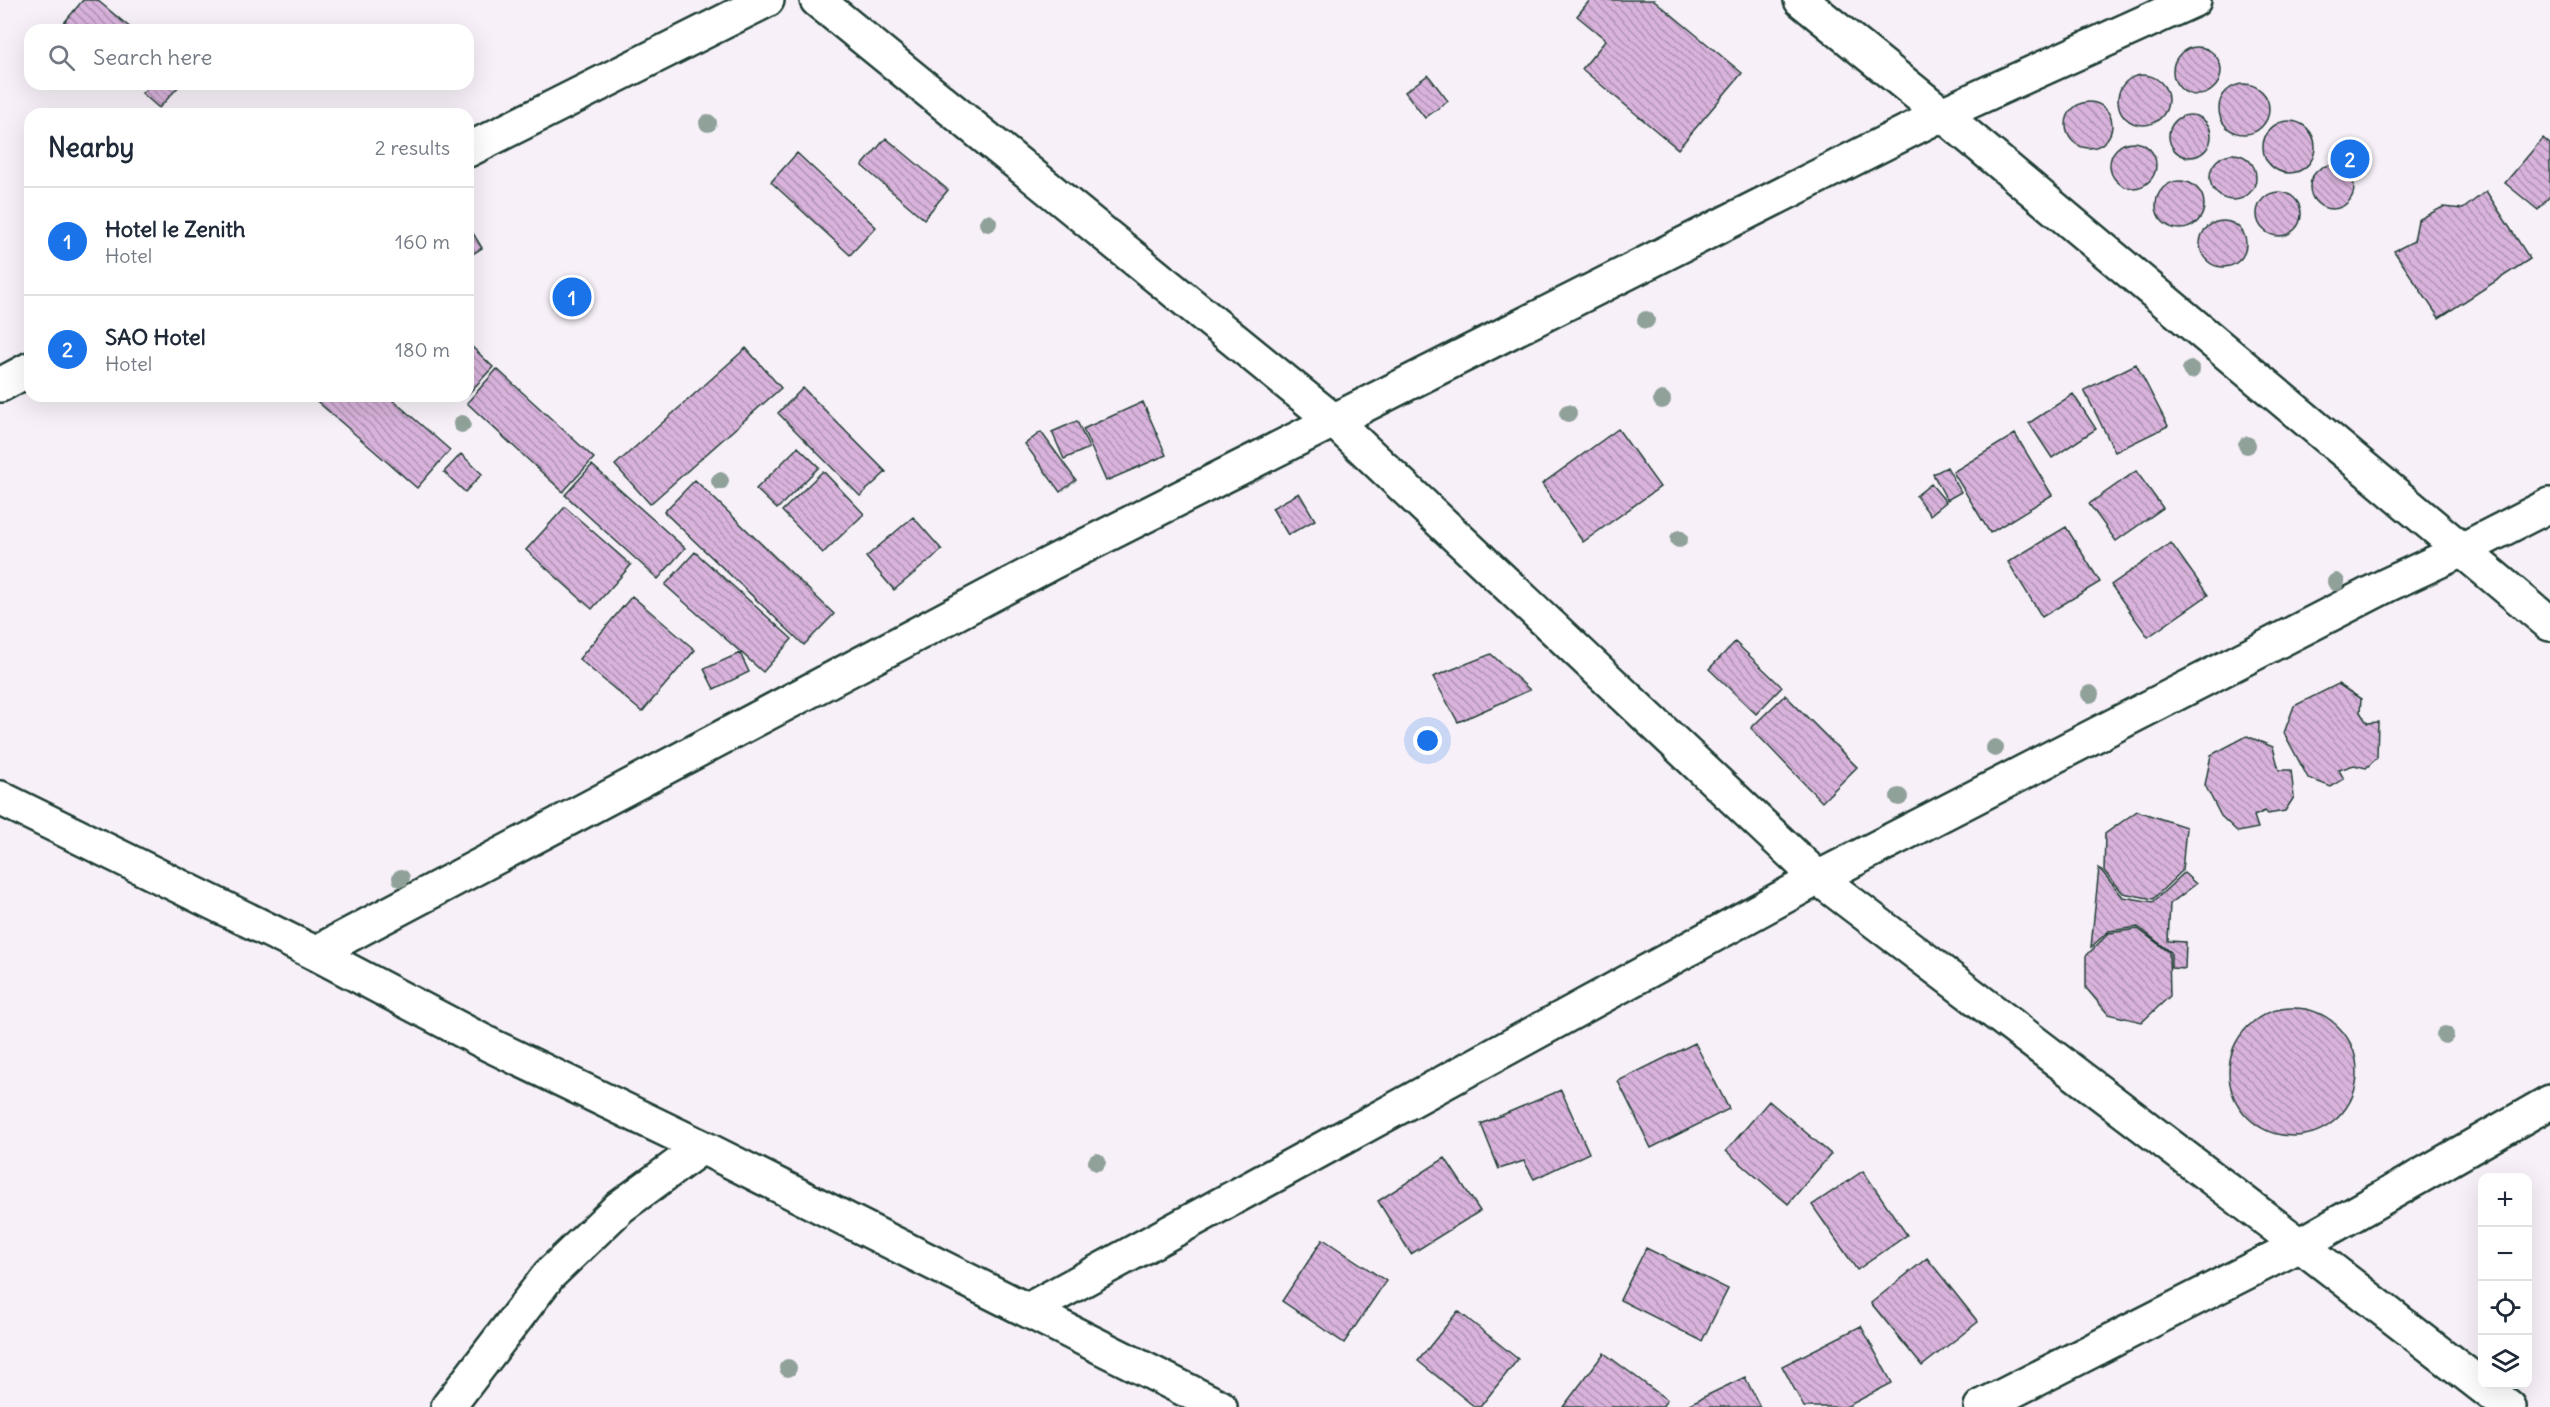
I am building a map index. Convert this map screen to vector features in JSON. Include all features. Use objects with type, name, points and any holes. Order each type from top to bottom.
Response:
[{"type":"street","points":[[474,147],[766,0]]},
{"type":"street","points":[[817,0],[1334,421],[1818,878],[2509,1407]]},
{"type":"street","points":[[1801,0],[1941,114],[2460,552],[2550,624]]},
{"type":"street","points":[[315,953],[1051,563],[1941,114],[2194,0]]},
{"type":"street","points":[[0,385],[24,372]]},
{"type":"street","points":[[1028,1310],[1818,878],[2387,585],[2460,552],[2550,505]]},
{"type":"street","points":[[0,798],[315,953],[490,1045],[702,1147],[1220,1407]]},
{"type":"street","points":[[1981,1407],[2300,1245],[2550,1102]]},
{"type":"street","points":[[448,1407],[549,1275],[620,1208],[702,1147]]},
{"type":"building","points":[[83,0],[97,0],[126,24],[63,24]]},
{"type":"building","points":[[1590,0],[1654,0],[1742,73],[1678,149],[1582,69],[1606,40],[1577,16]]},
{"type":"building","points":[[2192,47],[2202,47],[2217,57],[2221,71],[2220,80],[2211,91],[2202,95],[2192,95],[2177,85],[2173,76],[2173,66],[2183,51]]},
{"type":"building","points":[[1428,75],[1448,101],[1425,118],[1405,92]]},
{"type":"building","points":[[2138,75],[2148,75],[2161,82],[2168,95],[2168,105],[2161,118],[2148,125],[2138,125],[2129,121],[2122,114],[2118,105],[2118,95],[2122,86],[2129,79]]},
{"type":"building","points":[[2239,84],[2249,84],[2262,91],[2269,104],[2269,114],[2262,127],[2249,134],[2239,134],[2230,130],[2223,123],[2219,114],[2219,104],[2223,95],[2230,88]]},
{"type":"building","points":[[145,90],[176,90],[159,108],[142,93]]},
{"type":"building","points":[[2089,102],[2105,109],[2112,125],[2105,141],[2089,148],[2073,141],[2066,125],[2073,109]]},
{"type":"building","points":[[2190,115],[2205,121],[2211,136],[2205,151],[2190,157],[2175,151],[2169,136],[2175,121]]},
{"type":"building","points":[[2289,121],[2299,123],[2307,129],[2313,137],[2315,147],[2313,157],[2307,165],[2299,171],[2289,173],[2279,171],[2271,165],[2265,157],[2263,147],[2265,137],[2271,129],[2279,123]]},
{"type":"building","points":[[886,138],[948,190],[924,219],[862,166]]},
{"type":"building","points":[[2543,138],[2550,144],[2550,196],[2538,210],[2505,183]]},
{"type":"building","points":[[2133,142],[2149,149],[2156,165],[2149,181],[2133,188],[2117,181],[2110,165],[2117,149]]},
{"type":"building","points":[[797,153],[876,227],[850,255],[771,182]]},
{"type":"building","points":[[2233,154],[2249,161],[2256,177],[2249,193],[2233,200],[2217,193],[2210,177],[2217,161]]},
{"type":"building","points":[[2332,165],[2341,166],[2348,171],[2353,178],[2353,196],[2348,203],[2341,208],[2332,209],[2323,208],[2316,203],[2311,196],[2310,187],[2311,178],[2316,171],[2323,166]]},
{"type":"building","points":[[2175,181],[2185,181],[2200,191],[2204,205],[2203,214],[2194,225],[2185,229],[2175,229],[2160,219],[2156,210],[2156,200],[2166,185]]},
{"type":"building","points":[[2486,191],[2530,259],[2439,318],[2394,251],[2414,241],[2418,220],[2443,207],[2463,209]]},
{"type":"building","points":[[2279,192],[2294,199],[2301,214],[2294,229],[2279,236],[2264,229],[2257,214],[2264,199]]},
{"type":"building","points":[[2223,221],[2232,222],[2240,227],[2245,235],[2245,253],[2240,261],[2232,266],[2223,267],[2214,266],[2206,261],[2201,253],[2200,244],[2201,235],[2206,227],[2214,222]]},
{"type":"building","points":[[474,235],[482,248],[474,253]]},
{"type":"building","points":[[746,348],[781,388],[650,504],[615,465]]},
{"type":"building","points":[[474,349],[493,367],[474,388]]},
{"type":"building","points":[[2136,364],[2168,426],[2115,452],[2084,390]]},
{"type":"building","points":[[497,369],[594,458],[563,492],[467,403],[474,402],[474,395]]},
{"type":"building","points":[[803,388],[886,472],[860,496],[778,413]]},
{"type":"building","points":[[2073,394],[2096,429],[2052,458],[2029,423]]},
{"type":"building","points":[[318,402],[395,402],[450,450],[417,488]]},
{"type":"building","points":[[1143,402],[1166,455],[1106,481],[1083,429]]},
{"type":"building","points":[[1077,421],[1089,448],[1064,459],[1052,432]]},
{"type":"building","points":[[1618,429],[1660,487],[1583,542],[1542,484]]},
{"type":"building","points":[[1041,432],[1076,480],[1060,492],[1025,444]]},
{"type":"building","points":[[2015,434],[2052,495],[1990,533],[1953,472]]},
{"type":"building","points":[[798,447],[819,467],[777,509],[756,489]]},
{"type":"building","points":[[461,454],[482,474],[465,492],[444,472]]},
{"type":"building","points":[[592,465],[685,548],[658,579],[565,495]]},
{"type":"building","points":[[1947,467],[1961,492],[1947,500],[1933,474]]},
{"type":"building","points":[[823,471],[864,514],[823,553],[782,511]]},
{"type":"building","points":[[2136,471],[2163,508],[2116,541],[2089,504]]},
{"type":"building","points":[[695,480],[834,614],[804,645],[664,512]]},
{"type":"building","points":[[1931,484],[1946,502],[1930,515],[1916,496]]},
{"type":"building","points":[[1299,493],[1315,520],[1288,535],[1272,508]]},
{"type":"building","points":[[565,507],[631,565],[592,609],[526,550]]},
{"type":"building","points":[[913,517],[942,550],[894,590],[866,557]]},
{"type":"building","points":[[2066,527],[2100,582],[2042,617],[2008,562]]},
{"type":"building","points":[[2171,543],[2208,595],[2148,637],[2111,585]]},
{"type":"building","points":[[695,552],[792,639],[763,672],[665,585]]},
{"type":"building","points":[[632,596],[695,650],[642,712],[579,659]]},
{"type":"building","points":[[1735,642],[1782,687],[1756,714],[1709,669]]},
{"type":"building","points":[[740,653],[749,672],[714,689],[704,669]]},
{"type":"building","points":[[1491,654],[1530,690],[1458,722],[1433,677]]},
{"type":"building","points":[[2338,684],[2361,699],[2360,712],[2367,723],[2378,722],[2377,758],[2366,768],[2354,765],[2339,770],[2344,779],[2331,787],[2308,778],[2284,733],[2294,706]]},
{"type":"building","points":[[1785,695],[1857,767],[1822,802],[1751,728]]},
{"type":"building","points":[[2247,736],[2273,747],[2279,770],[2291,770],[2294,797],[2285,811],[2268,814],[2265,811],[2254,816],[2258,828],[2238,832],[2221,816],[2205,785],[2211,755]]},
{"type":"building","points":[[2137,811],[2186,827],[2182,871],[2153,899],[2123,893],[2104,871],[2105,834]]},
{"type":"building","points":[[2099,868],[2123,897],[2153,902],[2184,873],[2196,884],[2170,904],[2168,941],[2186,942],[2185,969],[2171,968],[2171,952],[2138,927],[2109,931],[2091,947]]},
{"type":"building","points":[[2138,929],[2169,952],[2170,996],[2142,1022],[2108,1014],[2086,988],[2086,956],[2109,933]]},
{"type":"building","points":[[2293,1008],[2317,1013],[2338,1027],[2352,1048],[2357,1072],[2352,1096],[2338,1117],[2317,1131],[2293,1136],[2269,1131],[2248,1117],[2234,1096],[2229,1072],[2234,1048],[2248,1027],[2269,1013]]},
{"type":"building","points":[[1695,1043],[1729,1109],[1651,1148],[1618,1081]]},
{"type":"building","points":[[1561,1090],[1589,1153],[1534,1179],[1524,1161],[1499,1169],[1481,1124]]},
{"type":"building","points":[[1769,1101],[1831,1154],[1788,1204],[1726,1151]]},
{"type":"building","points":[[1445,1158],[1480,1211],[1411,1254],[1378,1201]]},
{"type":"building","points":[[1863,1171],[1907,1235],[1857,1270],[1812,1205]]},
{"type":"building","points":[[1323,1239],[1386,1281],[1344,1343],[1282,1301]]},
{"type":"building","points":[[1646,1248],[1728,1289],[1702,1341],[1620,1300]]},
{"type":"building","points":[[1927,1258],[1978,1322],[1922,1366],[1871,1303]]},
{"type":"building","points":[[1458,1311],[1518,1359],[1480,1407],[1475,1407],[1418,1361]]},
{"type":"building","points":[[1861,1326],[1892,1383],[1846,1407],[1804,1407],[1782,1366]]},
{"type":"building","points":[[1604,1353],[1667,1400],[1662,1407],[1563,1407]]},
{"type":"building","points":[[1745,1377],[1760,1407],[1683,1407]]},
{"type":"place","name":"SAO Hotel","points":[[2350,159]]},
{"type":"place","name":"Hotel le Zenith","points":[[572,297]]}]
